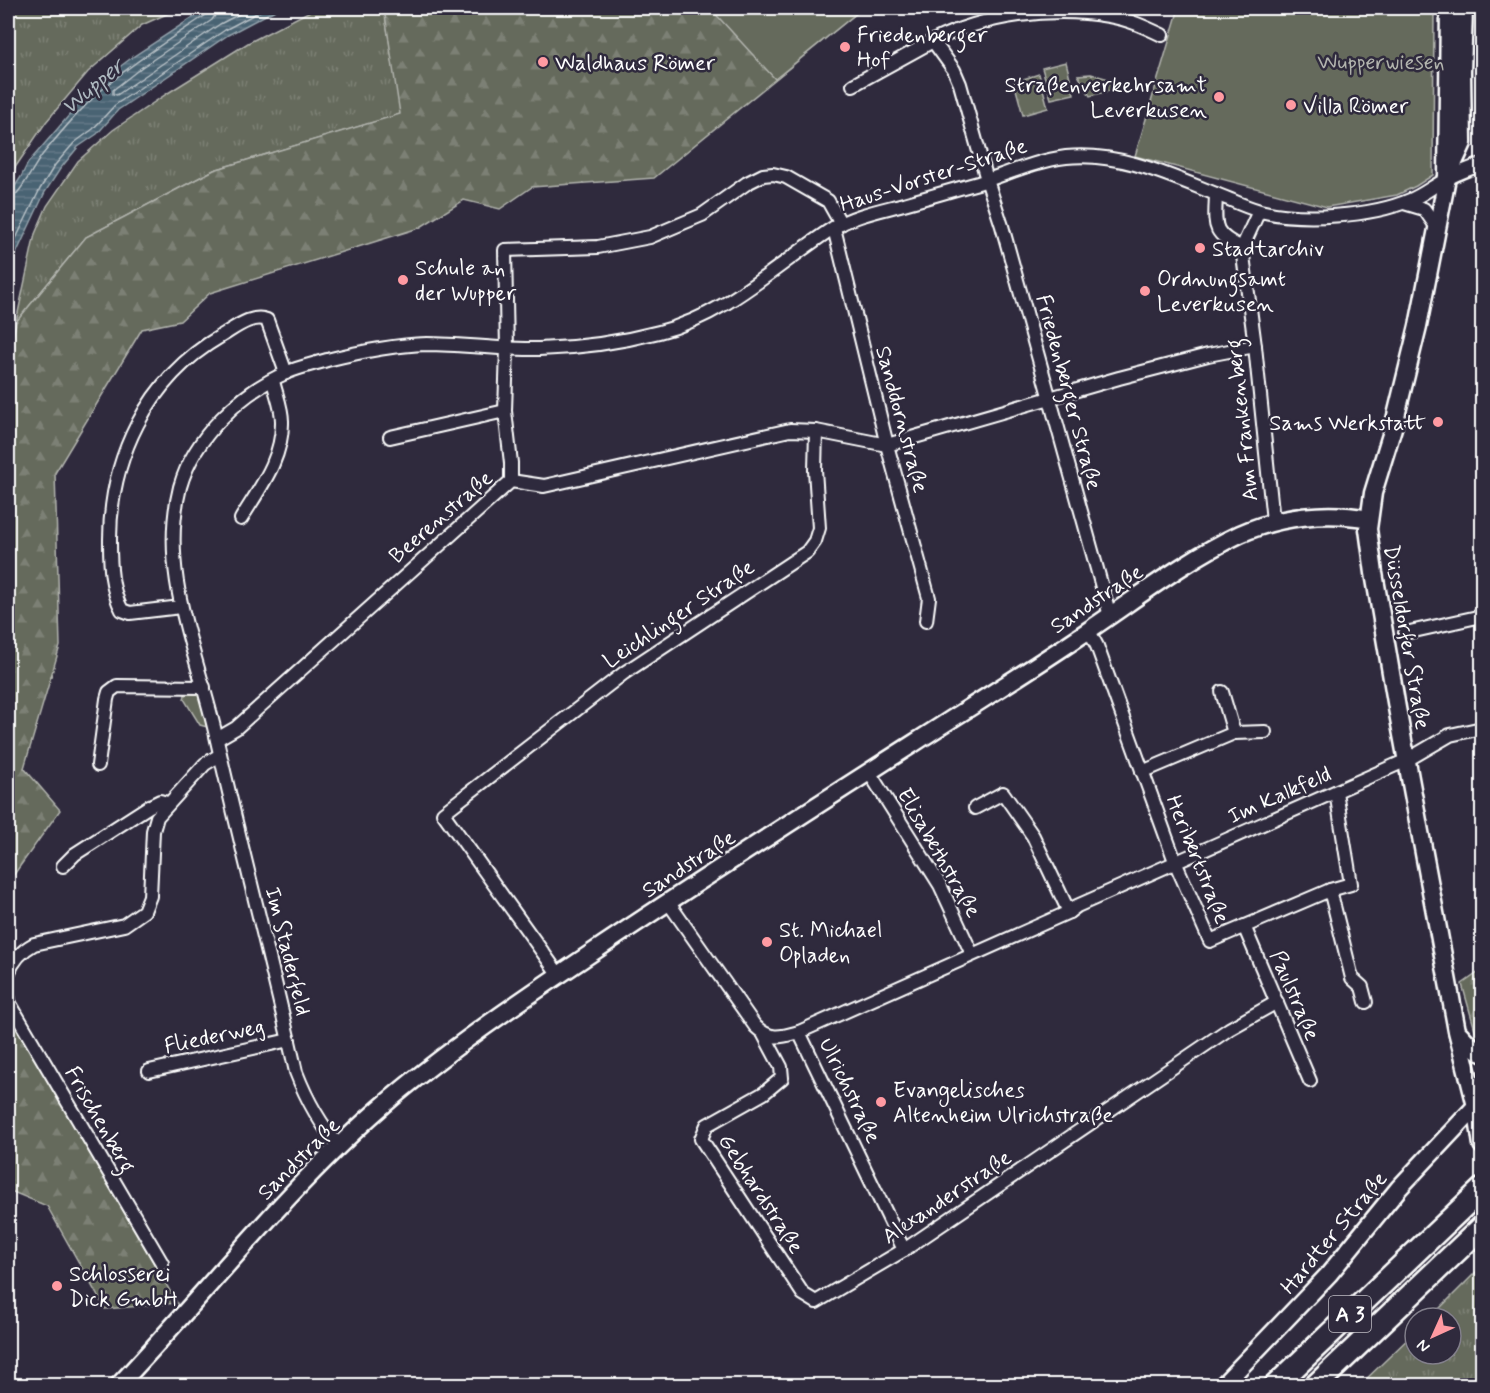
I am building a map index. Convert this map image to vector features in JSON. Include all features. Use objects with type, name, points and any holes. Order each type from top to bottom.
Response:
[{"type":"highway","name":"A 3","points":[[1275,1386],[1482,1189]]},
{"type":"highway","name":"A 3","points":[[1315,1386],[1482,1227]]},
{"type":"main road","name":"Düsseldorfer Straße","points":[[1449,8],[1448,178],[1418,326],[1393,428],[1373,493],[1369,540],[1457,1031],[1479,1102],[1482,1146]]},
{"type":"main road","name":"Düsseldorfer Straße","points":[[1448,178],[1463,143],[1464,8]]},
{"type":"main road","name":"Sandstraße","points":[[118,1386],[298,1187],[339,1146],[380,1108],[441,1059],[559,975],[668,902],[1089,631],[1185,566],[1239,535],[1273,521],[1323,515],[1348,515],[1370,519]]},
{"type":"main road","points":[[1457,1031],[1469,1044],[1482,1053]]},
{"type":"main road","name":"Hardter Straße","points":[[1222,1386],[1329,1274],[1399,1188],[1479,1102]]},
{"type":"street","points":[[853,85],[956,29],[1013,16],[1077,12],[1111,16],[1162,35]]},
{"type":"street","name":"Friedenberger Straße","points":[[933,41],[954,70],[960,84],[1002,226],[1110,616]]},
{"type":"street","name":"Haus-Vorster-Straße","points":[[220,755],[204,687],[181,607],[174,566],[173,526],[181,483],[198,448],[221,416],[247,396],[286,373],[329,360],[390,347],[453,345],[545,349],[650,334],[687,324],[739,297],[837,226],[867,213],[987,180],[1042,161],[1088,156],[1119,159],[1259,211],[1304,216],[1357,213],[1404,203],[1448,178],[1482,164]]},
{"type":"street","points":[[511,482],[505,411],[507,349],[505,249],[598,247],[650,237],[702,215],[747,183],[763,175],[773,174],[786,177],[828,201],[837,226]]},
{"type":"street","points":[[1216,194],[1215,226],[1224,239],[1242,248],[1259,211]]},
{"type":"street","points":[[1404,203],[1424,209],[1438,229]]},
{"type":"street","name":"Sanddornstraße","points":[[837,226],[840,259],[928,598],[926,621]]},
{"type":"street","name":"Am Frankenberg","points":[[1242,248],[1255,346],[1273,521]]},
{"type":"street","points":[[181,607],[130,613],[122,610],[116,600],[110,562],[113,492],[135,426],[162,387],[181,366],[203,346],[252,319],[267,320],[286,373]]},
{"type":"street","points":[[816,431],[887,445],[1062,394],[1208,355],[1255,346]]},
{"type":"street","points":[[242,519],[272,468],[277,455],[282,419],[273,381]]},
{"type":"street","points":[[390,437],[505,411]]},
{"type":"street","name":"Beerenstraße","points":[[217,739],[236,728],[511,482],[544,486],[790,430],[816,431]]},
{"type":"street","name":"Leichlinger Straße","points":[[559,975],[443,813],[624,673],[807,552],[815,541],[819,528],[815,470],[816,431]]},
{"type":"street","points":[[1404,633],[1482,616]]},
{"type":"street","name":"Heribertstraße","points":[[1089,631],[1097,646],[1176,864],[1210,941],[1330,890],[1351,884],[1336,792]]},
{"type":"street","points":[[98,765],[107,699],[114,688],[117,686],[204,687]]},
{"type":"street","points":[[1222,692],[1234,733]]},
{"type":"street","name":"Im Kalkfeld","points":[[799,1032],[1407,760],[1450,735],[1482,728]]},
{"type":"street","points":[[1142,772],[1234,733],[1265,732]]},
{"type":"street","points":[[8,974],[13,961],[22,951],[34,944],[124,926],[144,911],[150,896],[153,831],[157,817],[205,764],[220,755]]},
{"type":"street","name":"Im Staderfeld","points":[[220,755],[296,1072],[329,1134],[339,1146]]},
{"type":"street","name":"Elisabethstraße","points":[[869,772],[940,885],[972,954]]},
{"type":"street","points":[[975,808],[1004,793],[1034,836],[1069,912]]},
{"type":"street","points":[[63,866],[75,854],[147,807],[160,801],[167,804]]},
{"type":"street","points":[[1330,890],[1352,978],[1362,987],[1366,1002]]},
{"type":"street","points":[[668,902],[755,1026],[764,1035]]},
{"type":"street","name":"Paulstraße","points":[[1244,926],[1310,1081]]},
{"type":"street","name":"Frischenberg","points":[[8,995],[9,1002],[32,1043],[162,1263]]},
{"type":"street","name":"Alexanderstraße","points":[[816,1302],[904,1250],[1229,1029],[1277,1002]]},
{"type":"street","name":"Ulrichstraße","points":[[764,1035],[782,1037],[799,1032],[904,1250]]},
{"type":"street","name":"Gebhardstraße","points":[[764,1035],[781,1067],[783,1078],[764,1093],[707,1125],[701,1139],[803,1294],[816,1302]]},
{"type":"street","name":"Fliederweg","points":[[149,1071],[289,1040]]},
{"type":"green space","points":[[8,8],[180,8],[142,25],[88,72],[46,122],[8,178]]},
{"type":"green space","points":[[316,8],[384,8],[401,114],[214,170],[86,237],[16,322],[35,234],[47,206],[78,161],[113,130],[168,93],[248,43]]},
{"type":"green space","points":[[384,8],[863,8],[654,178],[532,187],[500,209],[464,200],[419,228],[210,293],[180,321],[142,329],[55,473],[60,646],[24,768],[60,810],[8,883],[8,363],[16,322],[86,237],[214,170],[400,114]]},
{"type":"green space","points":[[710,8],[863,8],[775,79]]},
{"type":"green space","name":"Wupperwiesen","points":[[1179,8],[1434,8],[1433,175],[1397,195],[1327,207],[1135,156]]},
{"type":"green space","points":[[1066,62],[1074,94],[1051,99],[1042,68]]},
{"type":"green space","points":[[1039,74],[1048,108],[1023,115],[1014,82]]},
{"type":"green space","points":[[1091,74],[1116,81],[1116,89],[1090,96],[1078,75]]},
{"type":"green space","points":[[186,691],[202,693],[211,728],[200,725],[184,699]]},
{"type":"green space","points":[[1482,970],[1482,1036],[1477,1037],[1462,984]]},
{"type":"green space","points":[[8,1008],[177,1303],[105,1309],[47,1206],[8,1190]]},
{"type":"green space","points":[[1482,1266],[1482,1385],[1360,1385],[1403,1344],[1403,1366],[1463,1366],[1463,1306],[1442,1306]]},
{"type":"water","points":[[207,8],[279,8],[228,35],[118,110],[97,134],[78,147],[45,192],[8,271],[8,197],[28,163],[78,105],[109,75]]},
{"type":"place","name":"Friedenberger Hof","points":[[845,47]]},
{"type":"place","name":"Waldhaus Römer","points":[[543,62]]},
{"type":"place","name":"Straßenverkehrsamt Leverkusen","points":[[1219,97]]},
{"type":"place","name":"Villa Römer","points":[[1291,105]]},
{"type":"place","name":"Stadtarchiv","points":[[1200,248]]},
{"type":"place","name":"Schule an der Wupper","points":[[403,280]]},
{"type":"place","name":"Ordnungsamt Leverkusen","points":[[1145,291]]},
{"type":"place","name":"Sams Werkstatt","points":[[1438,422]]},
{"type":"place","name":"St. Michael Opladen","points":[[767,942]]},
{"type":"place","name":"Evangelisches Altenheim Ulrichstraße","points":[[881,1102]]},
{"type":"place","name":"Schlosserei Dick GmbH","points":[[57,1286]]},
{"type":"water label","name":"Wupper","points":[[92,86]]}]
